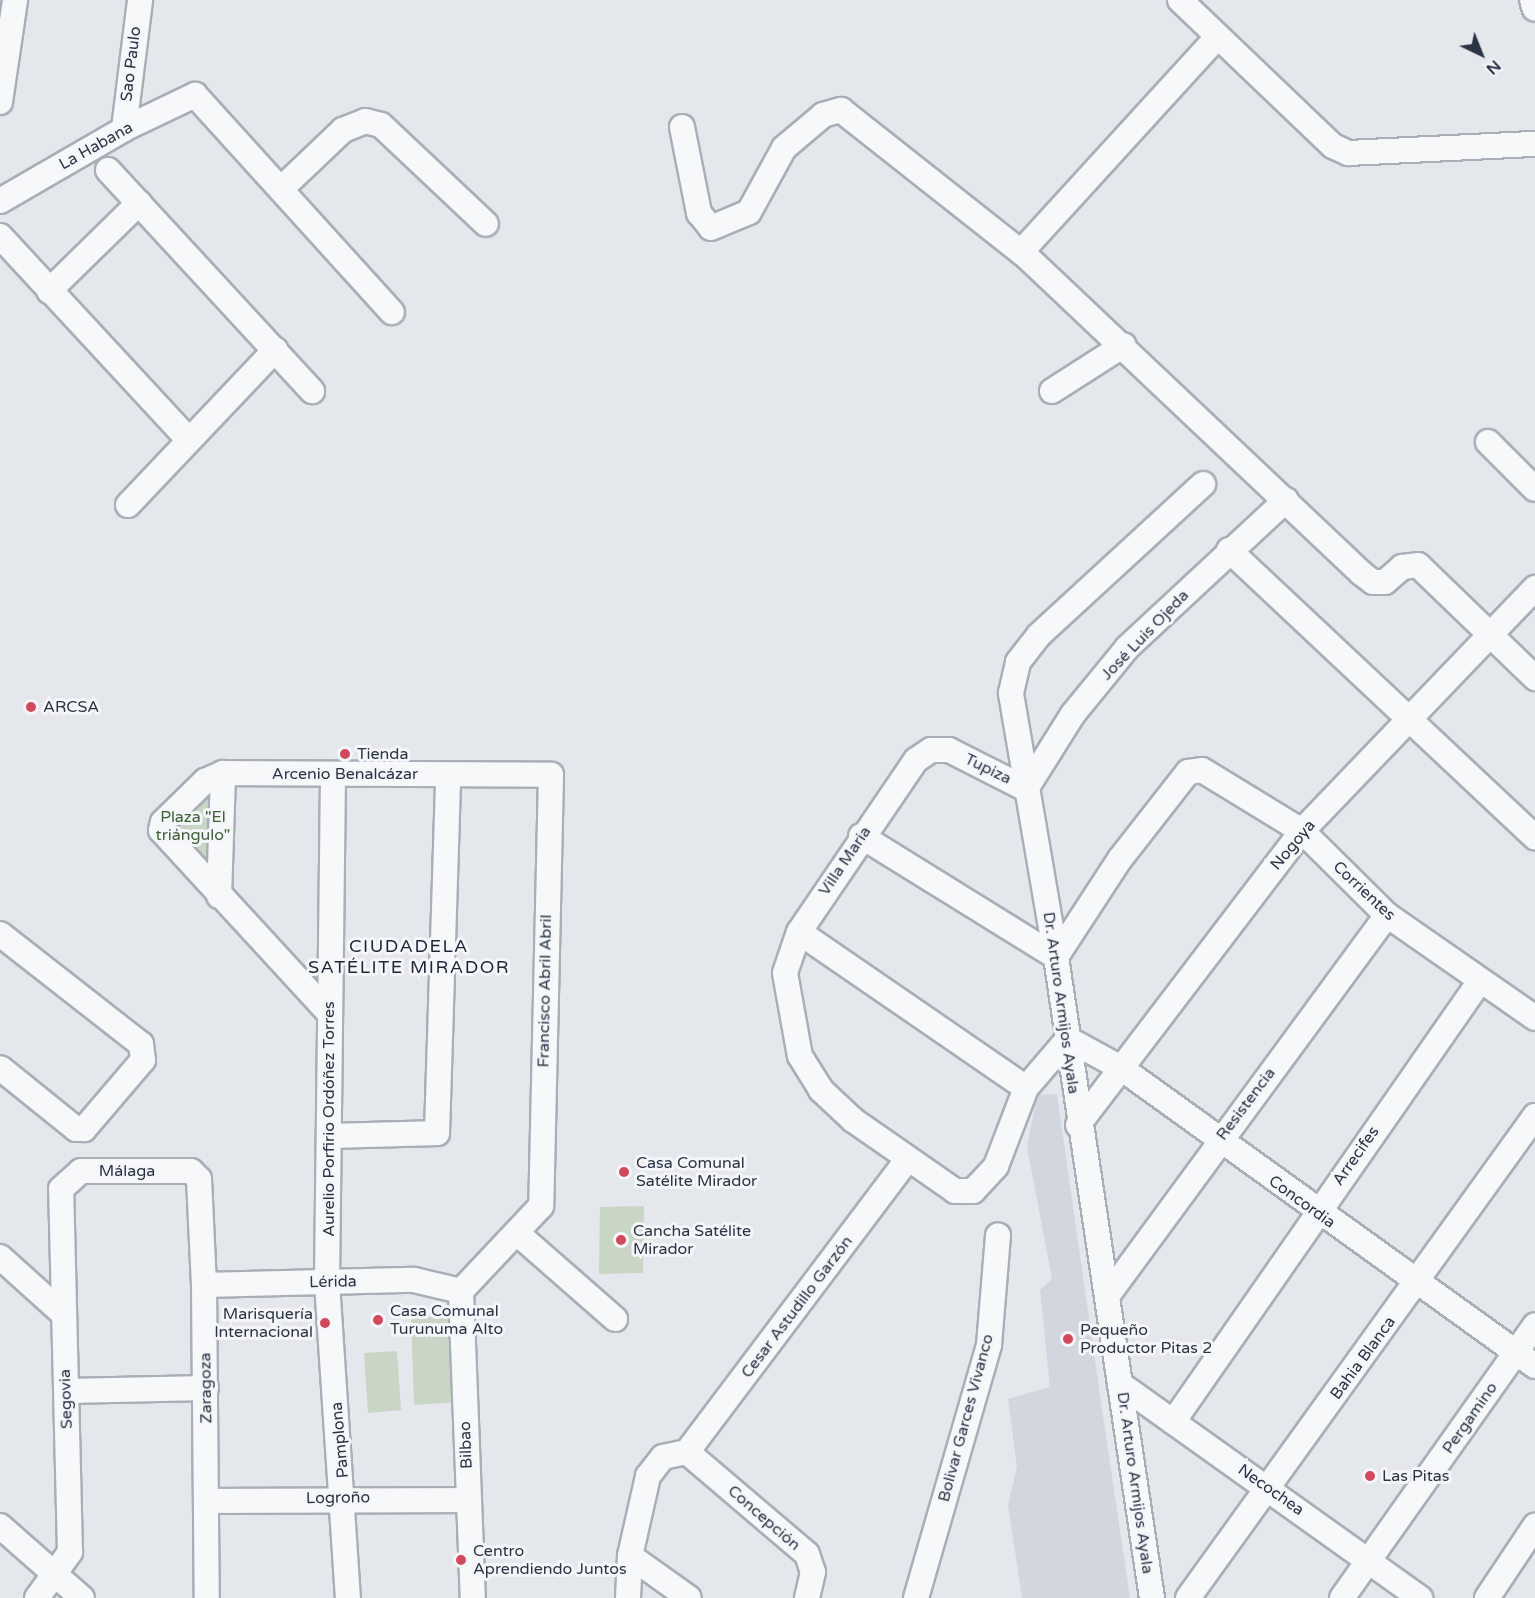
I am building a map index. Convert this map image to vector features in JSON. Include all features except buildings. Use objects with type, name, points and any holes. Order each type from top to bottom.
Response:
[{"type":"street","points":[[0,102],[15,0]]},
{"type":"street","name":"Sao Paulo","points":[[124,129],[140,0]]},
{"type":"street","points":[[1180,0],[1333,146],[1348,153],[1535,144]]},
{"type":"street","points":[[1532,0],[1535,9]]},
{"type":"street","points":[[1021,252],[1218,36]]},
{"type":"street","name":"La Habana","points":[[0,201],[124,129],[195,95],[281,189]]},
{"type":"street","points":[[682,127],[699,213],[711,228],[748,212],[779,154],[837,108],[1021,252],[1124,345],[1373,582],[1385,582],[1402,567],[1418,566],[1535,678]]},
{"type":"street","points":[[392,312],[281,189],[343,130],[365,121],[381,125],[486,224]]},
{"type":"street","points":[[108,170],[312,391]]},
{"type":"street","points":[[50,291],[139,203]]},
{"type":"street","points":[[0,236],[189,440]]},
{"type":"street","points":[[1052,391],[1124,345]]},
{"type":"street","points":[[128,505],[275,351]]},
{"type":"street","points":[[1488,442],[1535,489]]},
{"type":"street","name":"Dr. Arturo Armijos Ayala","points":[[1152,1598],[1108,1295],[1078,1125],[1056,957],[1011,693],[1018,662],[1039,635],[1203,484]]},
{"type":"street","name":"José Luis Ojeda","points":[[1026,789],[1073,714],[1127,648],[1229,550],[1286,500]]},
{"type":"street","points":[[1229,550],[1411,717],[1535,837]]},
{"type":"street","name":"Nogoya","points":[[1078,1125],[1302,831],[1535,588]]},
{"type":"street","name":"Villa Maria","points":[[949,750],[931,750],[916,760],[861,836],[799,932],[785,973],[787,1004],[800,1056],[821,1090],[906,1161],[955,1191],[973,1191],[988,1180],[1026,1088]]},
{"type":"street","name":"Tupiza","points":[[949,750],[1026,789]]},
{"type":"street","name":"Corrientes","points":[[1056,957],[1120,859],[1194,768],[1302,831],[1386,915],[1535,1018]]},
{"type":"street","points":[[219,896],[223,773],[205,781],[161,826],[219,896],[329,1013]]},
{"type":"street","name":"Arcenio Benalcázar","points":[[223,773],[551,775]]},
{"type":"street","name":"Aurelio Porfirio Ordóñez Torres","points":[[327,1283],[332,1136],[329,1013],[333,775]]},
{"type":"street","points":[[332,1136],[437,1133],[448,775]]},
{"type":"street","name":"Francisco Abril Abril","points":[[518,1234],[541,1206],[551,775]]},
{"type":"street","points":[[861,836],[1056,957]]},
{"type":"street","name":"Resistencia","points":[[1108,1295],[1386,915]]},
{"type":"street","points":[[799,932],[1026,1088],[1068,1039]]},
{"type":"street","points":[[0,934],[141,1044],[143,1060],[84,1129],[76,1129],[0,1068]]},
{"type":"street","name":"Arrecifes","points":[[1173,1422],[1316,1212],[1480,981]]},
{"type":"street","name":"Concordia","points":[[1068,1039],[1121,1068],[1316,1212],[1525,1359]]},
{"type":"street","name":"Bahia Blanca","points":[[1188,1598],[1535,1116]]},
{"type":"street","name":"Cesar Astudillo Garzón","points":[[687,1452],[906,1161]]},
{"type":"street","name":"Málaga","points":[[61,1189],[81,1172],[191,1171],[199,1179]]},
{"type":"street","name":"Zaragoza","points":[[199,1179],[206,1388],[207,1598]]},
{"type":"street","name":"Segovia","points":[[37,1598],[57,1576],[70,1552],[67,1391],[61,1312],[61,1189]]},
{"type":"street","points":[[461,1292],[518,1234],[615,1319]]},
{"type":"street","name":"Bolivar Garces Vivanco","points":[[916,1598],[989,1345],[998,1235]]},
{"type":"street","points":[[0,1257],[61,1312]]},
{"type":"street","name":"Lérida","points":[[204,1285],[414,1280],[461,1292]]},
{"type":"street","name":"Pamplona","points":[[327,1283],[344,1497],[348,1598]]},
{"type":"street","name":"Bilbao","points":[[461,1292],[467,1500],[473,1598]]},
{"type":"street","name":"Pergamino","points":[[1342,1598],[1525,1359],[1535,1326]]},
{"type":"street","name":"Necochea","points":[[1120,1384],[1269,1488],[1420,1598]]},
{"type":"street","points":[[67,1391],[206,1388]]},
{"type":"street","points":[[628,1598],[630,1556],[648,1476],[663,1457],[687,1452]]},
{"type":"street","name":"Concepción","points":[[687,1452],[807,1554],[813,1572],[807,1598]]},
{"type":"street","name":"Logroño","points":[[208,1501],[344,1497],[467,1500]]},
{"type":"street","points":[[0,1526],[82,1598]]},
{"type":"street","points":[[1487,1598],[1535,1526]]},
{"type":"street","points":[[630,1556],[689,1598]]},
{"type":"shaded area","name":"Pequeño Productor Pitas 2","points":[[1057,1094],[1130,1598],[1022,1598],[1008,1505],[1017,1467],[1008,1399],[1050,1387],[1040,1290],[1052,1279],[1027,1147],[1037,1095]]},
{"type":"green space","name":"Plaza \"El triángulo\"","points":[[212,788],[208,870],[170,826]]},
{"type":"green space","name":"Cancha Satélite Mirador","points":[[644,1206],[643,1273],[599,1274],[600,1207]]},
{"type":"green space","points":[[457,1315],[460,1402],[414,1405],[411,1318]]},
{"type":"green space","points":[[397,1351],[401,1410],[368,1413],[364,1353]]},
{"type":"place","name":"ARCSA","points":[[31,707]]},
{"type":"place","name":"Tienda","points":[[345,754]]},
{"type":"place","name":"Casa Comunal Satélite Mirador","points":[[624,1172]]},
{"type":"place","name":"Cancha Satélite Mirador","points":[[621,1240]]},
{"type":"place","name":"Casa Comunal Turunuma Alto","points":[[378,1320]]},
{"type":"place","name":"Marisquería Internacional","points":[[325,1323]]},
{"type":"place","name":"Pequeño Productor Pitas 2","points":[[1068,1339]]},
{"type":"place","name":"Las Pitas","points":[[1370,1476]]},
{"type":"place","name":"Centro Aprendiendo Juntos","points":[[461,1560]]},
{"type":"district","name":"CIUDADELA SATÉLITE MIRADOR","points":[[409,957]]}]
